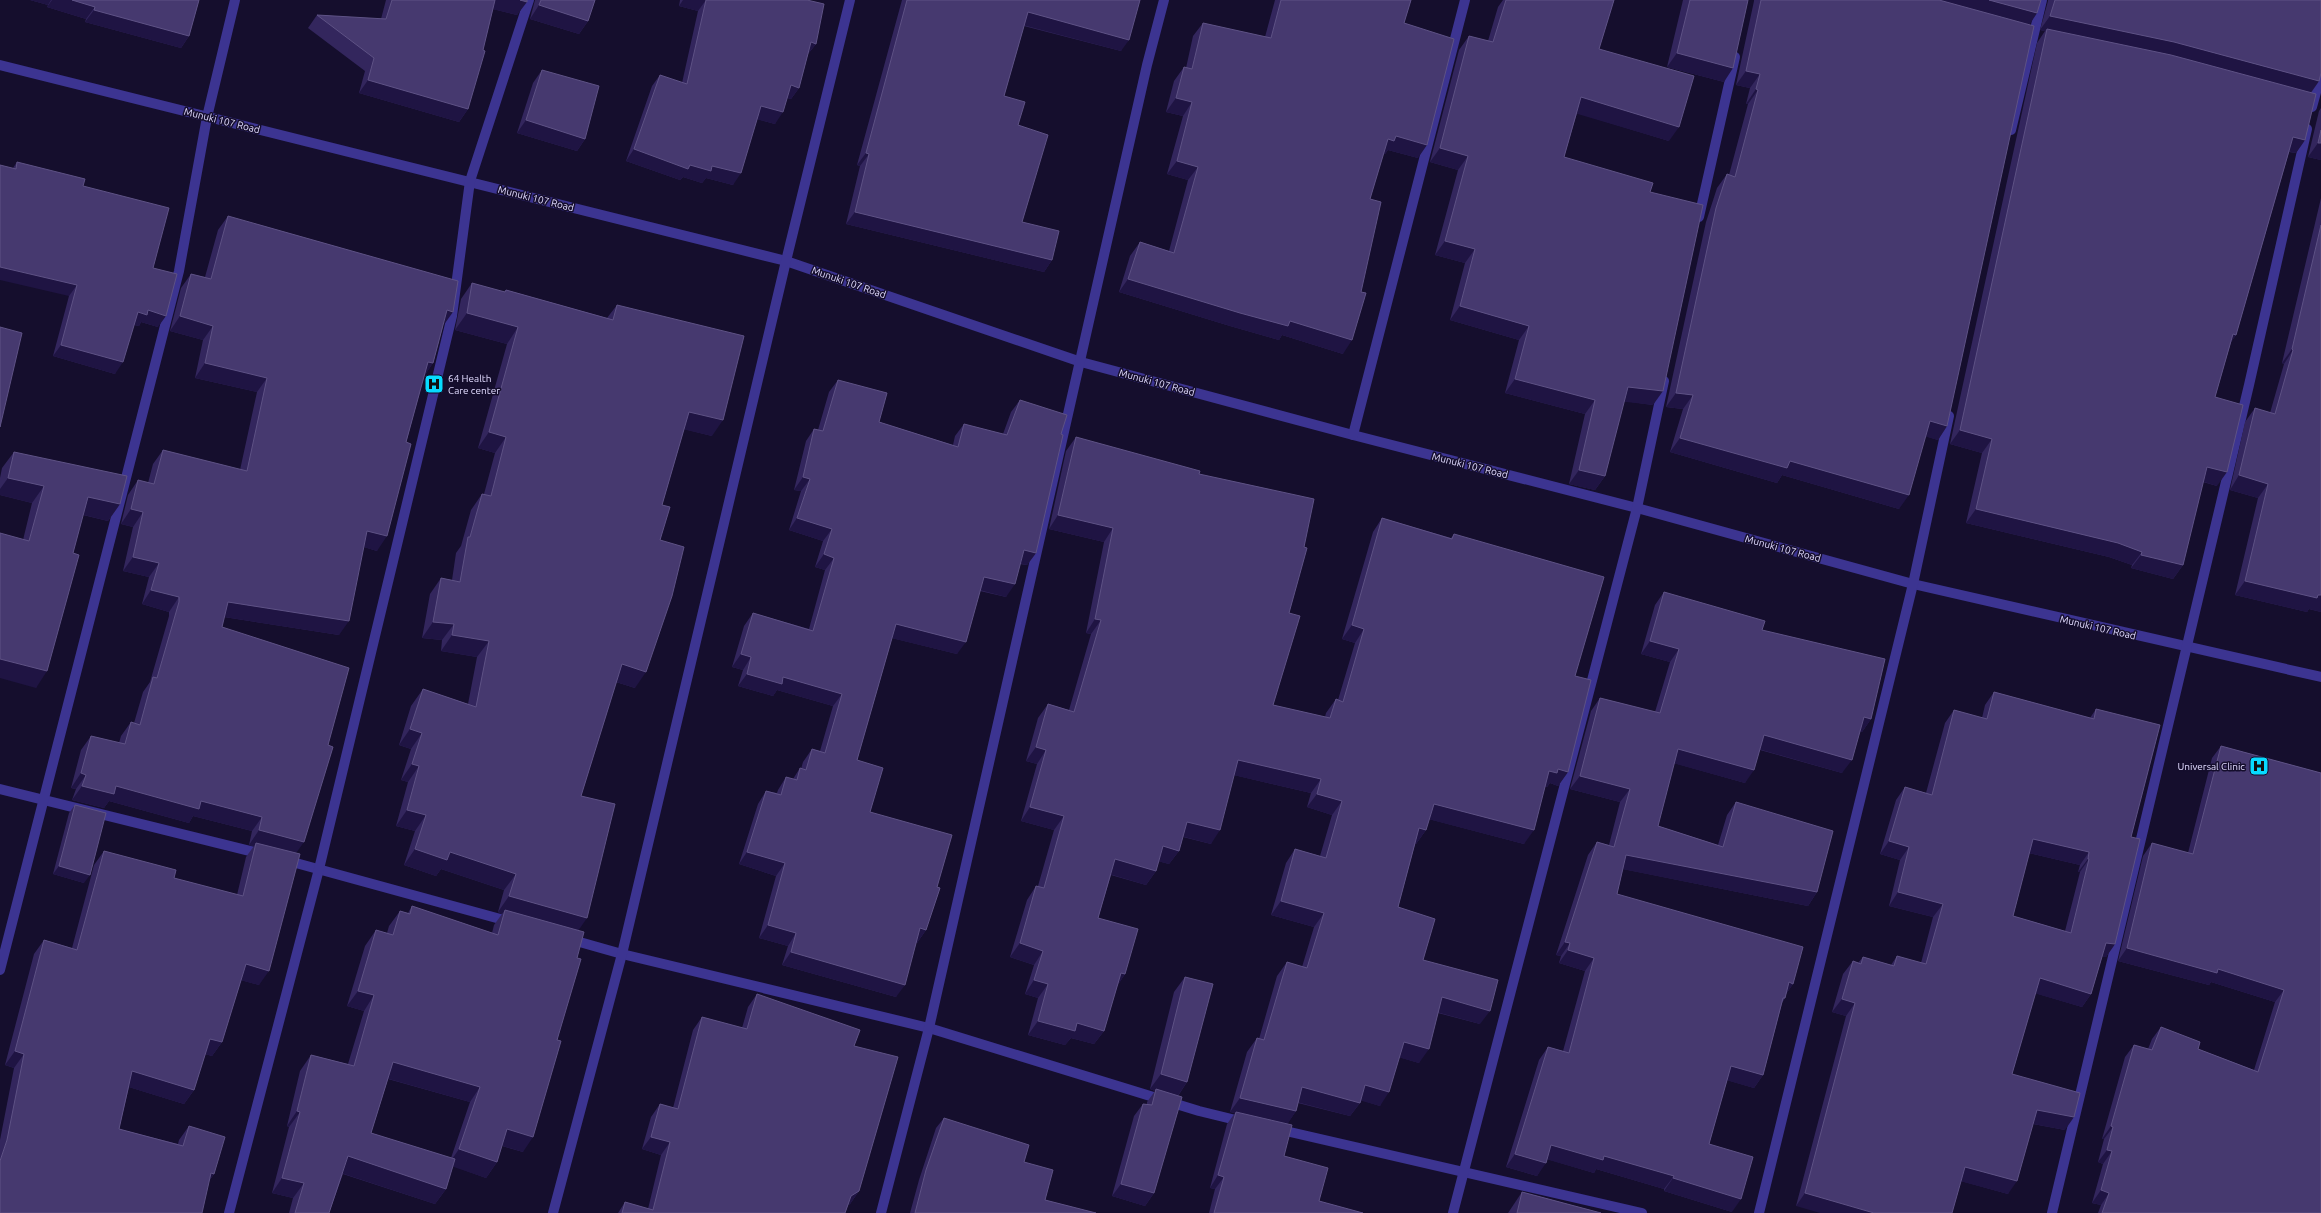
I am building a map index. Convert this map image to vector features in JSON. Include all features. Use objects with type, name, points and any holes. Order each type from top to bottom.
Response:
[{"type":"street","points":[[0,970],[179,271],[207,117],[235,0]]},
{"type":"street","points":[[228,1213],[319,869],[452,316],[470,181],[529,0]]},
{"type":"street","points":[[553,1213],[622,954],[786,261],[850,0]]},
{"type":"street","points":[[881,1213],[929,1028],[1081,362],[1145,73],[1164,0]]},
{"type":"street","points":[[1353,435],[1465,0]]},
{"type":"street","points":[[2009,142],[2032,35],[2042,0]]},
{"type":"street","points":[[1696,231],[1738,46]]},
{"type":"street","name":"Munuki 107 Road","points":[[0,64],[786,261],[1081,362],[1353,435],[1637,508],[1913,584],[2321,677]]},
{"type":"street","points":[[2052,1213],[2321,74]]},
{"type":"street","points":[[1453,1213],[1462,1173],[1637,508],[1666,369]]},
{"type":"street","points":[[1759,1213],[1913,584],[1951,404]]},
{"type":"street","points":[[0,789],[319,869],[524,926]]},
{"type":"street","points":[[561,937],[622,954],[929,1028],[1199,1111],[1253,1124]]},
{"type":"street","points":[[1269,1128],[1642,1213]]},
{"type":"building","points":[[72,0],[199,0],[189,36],[94,10],[95,7]]},
{"type":"building","points":[[392,0],[495,0],[483,50],[485,51],[468,109],[368,80],[374,58],[317,15],[386,19]]},
{"type":"building","points":[[541,0],[595,0],[588,21],[539,5]]},
{"type":"building","points":[[706,0],[807,0],[824,4],[816,44],[811,42],[799,88],[791,85],[783,112],[761,106],[741,173],[712,166],[711,171],[690,165],[688,169],[634,149],[660,75],[687,84]]},
{"type":"building","points":[[907,0],[1140,0],[1129,40],[1028,12],[1004,96],[1025,102],[1018,125],[1048,135],[1022,222],[1059,231],[1052,260],[855,212],[869,154],[866,153]]},
{"type":"building","points":[[1281,0],[1411,0],[1404,23],[1454,39],[1427,145],[1396,136],[1394,141],[1388,139],[1370,199],[1381,202],[1361,292],[1366,293],[1352,340],[1290,321],[1288,326],[1240,313],[1128,279],[1140,242],[1174,253],[1198,167],[1177,161],[1192,102],[1176,98],[1184,67],[1192,69],[1203,23],[1271,38]]},
{"type":"building","points":[[1506,0],[1614,0],[1599,49],[1694,76],[1679,127],[1581,97],[1564,157],[1653,183],[1650,192],[1703,205],[1663,391],[1628,387],[1605,476],[1579,470],[1595,400],[1515,379],[1529,326],[1460,306],[1475,249],[1445,241],[1468,156],[1440,148],[1469,36],[1493,42]]},
{"type":"building","points":[[1690,0],[1748,0],[1733,68],[1677,53]]},
{"type":"building","points":[[1761,0],[1939,0],[2034,26],[1947,426],[1930,421],[1909,495],[1790,461],[1787,468],[1680,438],[1693,395],[1676,393],[1716,208],[1727,174],[1735,177],[1758,90],[1756,89],[1760,74],[1746,71]]},
{"type":"building","points":[[1989,0],[2041,0],[2037,13]]},
{"type":"building","points":[[2055,0],[2321,0],[2321,73],[2319,81],[2174,42],[2050,16]]},
{"type":"building","points":[[2047,29],[2171,55],[2316,94],[2305,140],[2293,137],[2236,335],[2233,334],[2215,397],[2243,405],[2227,472],[2207,467],[2183,565],[2141,555],[2142,552],[2118,543],[1976,509],[1992,439],[1960,430]]},
{"type":"building","points":[[542,70],[599,86],[585,139],[526,120]]},
{"type":"building","points":[[2321,130],[2321,143],[2318,143]]},
{"type":"building","points":[[17,162],[85,179],[83,186],[169,208],[153,268],[177,274],[166,316],[148,310],[147,315],[138,312],[123,362],[61,345],[77,285],[0,267],[0,165],[16,169]]},
{"type":"building","points":[[228,216],[458,281],[453,312],[447,310],[433,363],[428,362],[406,442],[411,444],[387,536],[367,531],[349,621],[228,602],[222,627],[349,668],[328,745],[333,747],[304,842],[259,830],[262,817],[201,801],[199,809],[116,786],[114,794],[82,786],[86,775],[81,773],[91,736],[125,744],[131,722],[140,725],[153,677],[157,678],[179,602],[179,597],[151,590],[159,563],[133,557],[143,512],[131,509],[138,480],[154,484],[163,450],[247,471],[267,378],[205,363],[213,326],[180,316],[191,274],[211,279]]},
{"type":"building","points":[[2321,225],[2321,595],[2318,595],[2317,598],[2245,581],[2268,484],[2239,475],[2255,408],[2275,414],[2293,350]]},
{"type":"building","points":[[472,283],[505,292],[506,290],[613,320],[617,305],[744,336],[723,420],[689,412],[662,505],[670,507],[660,540],[684,547],[672,596],[646,672],[622,664],[581,796],[615,804],[587,918],[509,896],[516,874],[450,852],[447,860],[415,849],[426,815],[407,810],[419,766],[412,764],[422,733],[410,729],[423,689],[476,707],[489,641],[452,635],[454,624],[433,622],[441,578],[460,582],[468,537],[470,537],[482,494],[491,496],[506,437],[489,432],[518,327],[467,313]]},
{"type":"building","points":[[0,327],[22,333],[0,427]]},
{"type":"building","points":[[838,380],[887,393],[879,422],[958,447],[964,424],[1007,435],[1020,400],[1067,415],[1061,434],[1063,435],[1036,553],[1024,550],[1015,584],[984,577],[966,642],[896,624],[857,760],[883,768],[870,812],[952,835],[937,887],[940,888],[926,930],[920,928],[905,985],[791,952],[796,933],[768,925],[785,863],[747,852],[766,791],[781,795],[786,777],[797,780],[800,768],[806,770],[812,749],[825,753],[842,694],[783,677],[782,684],[747,674],[751,657],[741,654],[753,613],[813,631],[834,558],[824,554],[832,529],[797,518],[810,479],[803,477],[814,429],[823,431]]},
{"type":"building","points":[[1076,437],[1200,471],[1199,474],[1314,499],[1304,547],[1307,548],[1289,613],[1300,616],[1273,705],[1330,718],[1336,699],[1343,702],[1364,629],[1352,625],[1382,518],[1452,539],[1454,534],[1604,577],[1575,676],[1591,680],[1568,772],[1558,769],[1557,773],[1549,771],[1534,830],[1434,804],[1426,830],[1419,828],[1398,907],[1435,919],[1423,960],[1498,980],[1490,1011],[1442,997],[1429,1049],[1404,1042],[1389,1092],[1365,1085],[1360,1103],[1302,1087],[1296,1111],[1240,1098],[1257,1038],[1264,1040],[1287,962],[1307,968],[1324,913],[1281,901],[1295,849],[1326,858],[1342,801],[1317,794],[1321,779],[1238,760],[1220,830],[1187,822],[1179,851],[1163,846],[1156,871],[1115,859],[1098,918],[1138,929],[1125,974],[1121,973],[1104,1031],[1077,1023],[1075,1031],[1038,1021],[1048,984],[1034,980],[1043,951],[1020,943],[1036,886],[1044,888],[1064,816],[1030,807],[1046,750],[1036,747],[1048,704],[1074,712],[1101,620],[1095,619],[1113,528],[1058,515]]},
{"type":"building","points":[[14,452],[127,476],[120,504],[88,497],[73,553],[79,555],[47,671],[0,659],[0,533],[29,541],[44,486],[8,478]]},
{"type":"building","points":[[1664,592],[1765,621],[1762,630],[1885,659],[1871,719],[1864,717],[1852,760],[1764,735],[1754,770],[1678,749],[1658,826],[1723,847],[1736,802],[1833,831],[1817,892],[1626,855],[1617,894],[1803,947],[1793,984],[1789,982],[1785,998],[1783,998],[1763,1075],[1731,1066],[1709,1144],[1753,1157],[1741,1199],[1673,1178],[1674,1176],[1604,1156],[1603,1160],[1551,1145],[1546,1163],[1515,1154],[1548,1047],[1569,1053],[1594,958],[1568,950],[1570,943],[1565,942],[1597,842],[1614,847],[1630,789],[1580,776],[1600,698],[1660,713],[1679,649],[1650,641]]},
{"type":"building","points":[[1994,692],[2094,719],[2096,709],[2160,725],[2131,837],[2140,839],[2115,944],[2106,943],[2091,994],[2040,978],[2012,1074],[2080,1093],[2074,1117],[2037,1110],[2017,1181],[1965,1167],[1952,1213],[1874,1213],[1805,1193],[1855,1003],[1842,999],[1853,961],[1861,964],[1863,957],[1894,966],[1897,956],[1926,964],[1943,904],[1898,892],[1909,847],[1889,841],[1905,787],[1932,795],[1954,710],[1987,719]],"holes":[[[2033,839],[2089,852],[2089,859],[2071,933],[2013,916]]]},
{"type":"building","points":[[2221,746],[2321,773],[2321,1213],[2102,1213],[2109,1193],[2101,1190],[2112,1151],[2107,1150],[2113,1127],[2111,1126],[2134,1045],[2152,1050],[2161,1027],[2200,1042],[2198,1049],[2258,1072],[2284,990],[2218,969],[2217,973],[2127,948],[2152,843],[2193,854]]},
{"type":"building","points":[[75,805],[106,813],[90,875],[59,866]]},
{"type":"building","points":[[256,843],[300,854],[269,971],[246,964],[222,1042],[210,1039],[194,1090],[132,1071],[119,1129],[183,1146],[189,1126],[225,1137],[214,1174],[211,1173],[202,1213],[0,1213],[0,1161],[7,1140],[24,1054],[15,1051],[44,940],[77,950],[104,851],[176,870],[174,878],[243,896]]},
{"type":"building","points":[[412,906],[498,935],[505,910],[584,932],[577,958],[581,959],[557,1040],[561,1041],[533,1137],[507,1129],[497,1162],[459,1149],[480,1087],[393,1062],[371,1133],[455,1159],[446,1189],[348,1156],[329,1213],[295,1213],[304,1183],[282,1178],[300,1112],[297,1111],[311,1055],[354,1066],[374,995],[358,991],[376,930],[393,935],[400,911],[410,914]]},
{"type":"building","points":[[1185,977],[1213,984],[1187,1082],[1161,1074]]},
{"type":"building","points":[[757,994],[860,1030],[854,1046],[898,1057],[859,1191],[851,1196],[845,1213],[622,1213],[625,1202],[653,1210],[670,1142],[651,1137],[660,1104],[678,1109],[702,1017],[747,1029]]},
{"type":"building","points":[[1156,1089],[1182,1097],[1154,1193],[1121,1184],[1143,1104],[1152,1105]]},
{"type":"building","points":[[1236,1112],[1292,1125],[1284,1156],[1328,1168],[1319,1201],[1363,1213],[1214,1213],[1224,1177],[1218,1175]]},
{"type":"building","points":[[944,1118],[1029,1145],[1024,1162],[1053,1170],[1045,1200],[1096,1213],[915,1213],[926,1170]]},
{"type":"building","points":[[1522,1192],[1601,1213],[1517,1213]]},
{"type":"place","name":"64 Health Care center","points":[[434,384]]},
{"type":"place","name":"Universal Clinic","points":[[2259,766]]}]
